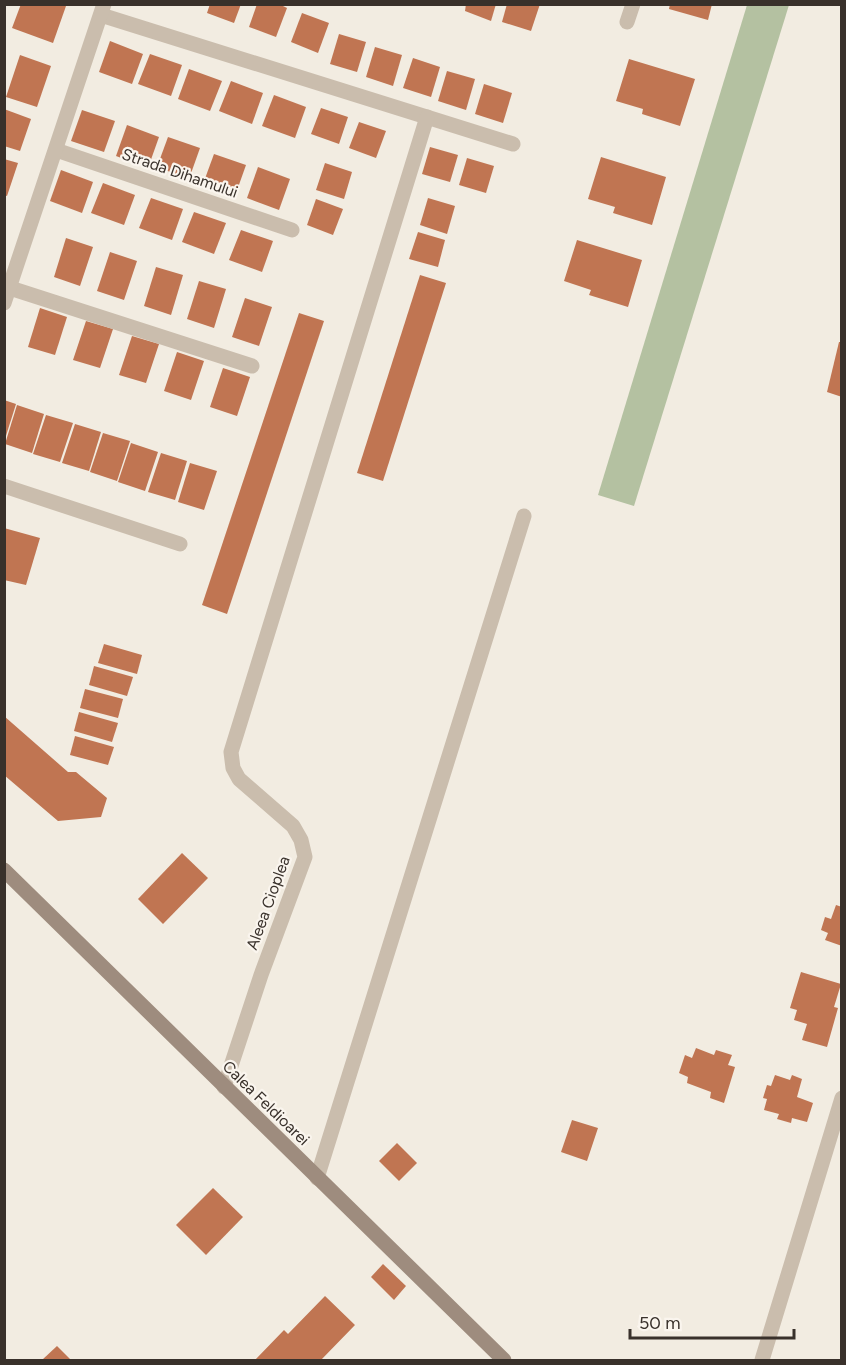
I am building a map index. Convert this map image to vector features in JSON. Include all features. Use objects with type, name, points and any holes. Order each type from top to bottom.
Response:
[{"type":"main road","name":"Calea Feldioarei","points":[[4,870],[504,1360]]},
{"type":"street","points":[[627,22],[633,4]]},
{"type":"street","points":[[252,366],[7,296],[103,10],[513,144]]},
{"type":"street","name":"Aleea Cioplea","points":[[224,1087],[261,975],[305,857],[301,840],[293,826],[238,779],[233,768],[231,752],[428,117]]},
{"type":"street","name":"Strada Dihamului","points":[[56,150],[292,230]]},
{"type":"street","points":[[4,486],[180,543]]},
{"type":"street","points":[[317,1178],[525,516]]},
{"type":"street","points":[[762,1360],[842,1098]]},
{"type":"green space","points":[[747,5],[789,5],[634,506],[598,495]]},
{"type":"building","points":[[21,4],[62,4],[66,6],[53,43],[12,28]]},
{"type":"building","points":[[210,4],[241,4],[234,23],[207,13]]},
{"type":"building","points":[[257,4],[279,4],[287,8],[276,37],[249,27]]},
{"type":"building","points":[[466,4],[496,4],[491,21],[465,11]]},
{"type":"building","points":[[507,4],[540,4],[531,31],[502,22]]},
{"type":"building","points":[[670,4],[712,4],[708,20],[669,9]]},
{"type":"building","points":[[302,13],[329,23],[318,53],[291,42]]},
{"type":"building","points":[[339,34],[366,42],[357,72],[330,64]]},
{"type":"building","points":[[110,41],[143,54],[132,84],[99,72]]},
{"type":"building","points":[[375,47],[402,55],[393,86],[366,77]]},
{"type":"building","points":[[150,54],[182,65],[171,96],[138,84]]},
{"type":"building","points":[[20,55],[51,66],[37,107],[6,97]]},
{"type":"building","points":[[413,58],[440,67],[431,97],[403,88]]},
{"type":"building","points":[[629,59],[695,79],[680,126],[642,114],[643,109],[616,101]]},
{"type":"building","points":[[189,69],[222,81],[210,111],[178,99]]},
{"type":"building","points":[[447,71],[475,79],[466,110],[438,101]]},
{"type":"building","points":[[231,81],[263,93],[252,124],[219,111]]},
{"type":"building","points":[[484,84],[512,93],[503,123],[475,114]]},
{"type":"building","points":[[274,95],[306,107],[295,138],[262,126]]},
{"type":"building","points":[[321,108],[348,117],[339,144],[311,134]]},
{"type":"building","points":[[4,109],[31,119],[20,151],[4,146]]},
{"type":"building","points":[[82,110],[115,121],[104,152],[71,141]]},
{"type":"building","points":[[359,122],[386,131],[376,158],[349,148]]},
{"type":"building","points":[[127,125],[159,137],[148,168],[116,156]]},
{"type":"building","points":[[168,137],[200,148],[189,179],[157,167]]},
{"type":"building","points":[[430,147],[458,155],[450,182],[422,174]]},
{"type":"building","points":[[214,154],[246,165],[235,196],[203,184]]},
{"type":"building","points":[[601,157],[666,177],[652,225],[613,213],[615,207],[588,199]]},
{"type":"building","points":[[467,158],[494,166],[486,193],[459,185]]},
{"type":"building","points":[[4,159],[18,163],[7,196],[4,195]]},
{"type":"building","points":[[325,163],[352,172],[344,199],[316,190]]},
{"type":"building","points":[[258,167],[290,179],[279,210],[247,198]]},
{"type":"building","points":[[61,170],[93,182],[82,213],[50,201]]},
{"type":"building","points":[[103,183],[135,195],[124,225],[91,213]]},
{"type":"building","points":[[151,198],[183,209],[172,240],[139,228]]},
{"type":"building","points":[[428,198],[455,206],[447,234],[420,225]]},
{"type":"building","points":[[316,199],[343,209],[333,235],[307,225]]},
{"type":"building","points":[[194,212],[226,223],[214,254],[182,242]]},
{"type":"building","points":[[241,230],[273,241],[262,272],[229,260]]},
{"type":"building","points":[[418,232],[445,240],[438,267],[409,259]]},
{"type":"building","points":[[66,238],[93,247],[80,286],[54,277]]},
{"type":"building","points":[[577,240],[642,260],[628,307],[589,295],[591,290],[564,281]]},
{"type":"building","points":[[110,252],[137,261],[124,300],[97,291]]},
{"type":"building","points":[[156,267],[183,275],[171,315],[144,306]]},
{"type":"building","points":[[420,275],[446,283],[383,481],[357,473]]},
{"type":"building","points":[[199,281],[226,289],[214,328],[187,319]]},
{"type":"building","points":[[245,298],[272,307],[259,346],[232,337]]},
{"type":"building","points":[[40,308],[67,317],[55,355],[28,347]]},
{"type":"building","points":[[299,313],[324,321],[227,614],[202,605]]},
{"type":"building","points":[[86,321],[113,329],[100,368],[73,360]]},
{"type":"building","points":[[132,336],[159,344],[146,383],[119,375]]},
{"type":"building","points":[[839,342],[842,342],[842,397],[827,392]]},
{"type":"building","points":[[177,352],[204,361],[191,400],[164,391]]},
{"type":"building","points":[[223,368],[250,377],[237,416],[210,407]]},
{"type":"building","points":[[4,400],[16,404],[5,439],[4,439]]},
{"type":"building","points":[[17,405],[44,414],[32,453],[5,444]]},
{"type":"building","points":[[46,415],[73,423],[60,462],[33,454]]},
{"type":"building","points":[[75,424],[101,432],[89,471],[62,463]]},
{"type":"building","points":[[103,433],[130,441],[117,481],[90,472]]},
{"type":"building","points":[[131,443],[158,452],[145,491],[118,482]]},
{"type":"building","points":[[161,453],[187,461],[175,500],[148,492]]},
{"type":"building","points":[[190,463],[217,471],[204,510],[178,502]]},
{"type":"building","points":[[4,528],[40,538],[26,585],[4,580]]},
{"type":"building","points":[[104,644],[142,655],[137,674],[98,663]]},
{"type":"building","points":[[94,666],[133,677],[127,696],[89,685]]},
{"type":"building","points":[[85,689],[123,699],[118,718],[80,708]]},
{"type":"building","points":[[79,712],[118,723],[112,742],[74,731]]},
{"type":"building","points":[[4,716],[68,772],[76,772],[107,798],[101,817],[58,821],[4,775]]},
{"type":"building","points":[[75,736],[114,747],[108,765],[70,755]]},
{"type":"building","points":[[182,853],[208,878],[163,924],[138,899]]},
{"type":"building","points":[[836,905],[842,907],[842,946],[825,940],[828,933],[821,930],[825,917],[831,919]]},
{"type":"building","points":[[801,972],[841,984],[834,1007],[838,1008],[827,1047],[802,1040],[807,1024],[794,1020],[797,1010],[790,1008]]},
{"type":"building","points":[[696,1048],[714,1055],[716,1050],[732,1055],[728,1065],[735,1067],[724,1103],[710,1098],[711,1092],[687,1083],[688,1077],[679,1073],[685,1055],[692,1058]]},
{"type":"building","points":[[775,1075],[790,1080],[792,1075],[802,1079],[797,1097],[813,1103],[807,1122],[792,1118],[791,1123],[777,1119],[779,1114],[764,1110],[767,1099],[763,1098],[767,1085],[771,1086]]},
{"type":"building","points":[[572,1120],[598,1128],[587,1161],[561,1152]]},
{"type":"building","points":[[397,1143],[417,1163],[399,1181],[379,1161]]},
{"type":"building","points":[[213,1188],[243,1217],[206,1255],[176,1225]]},
{"type":"building","points":[[383,1264],[406,1286],[394,1300],[371,1277]]},
{"type":"building","points":[[325,1296],[355,1325],[321,1360],[255,1360],[284,1330],[288,1334]]},
{"type":"building","points":[[57,1346],[71,1360],[42,1360]]}]
